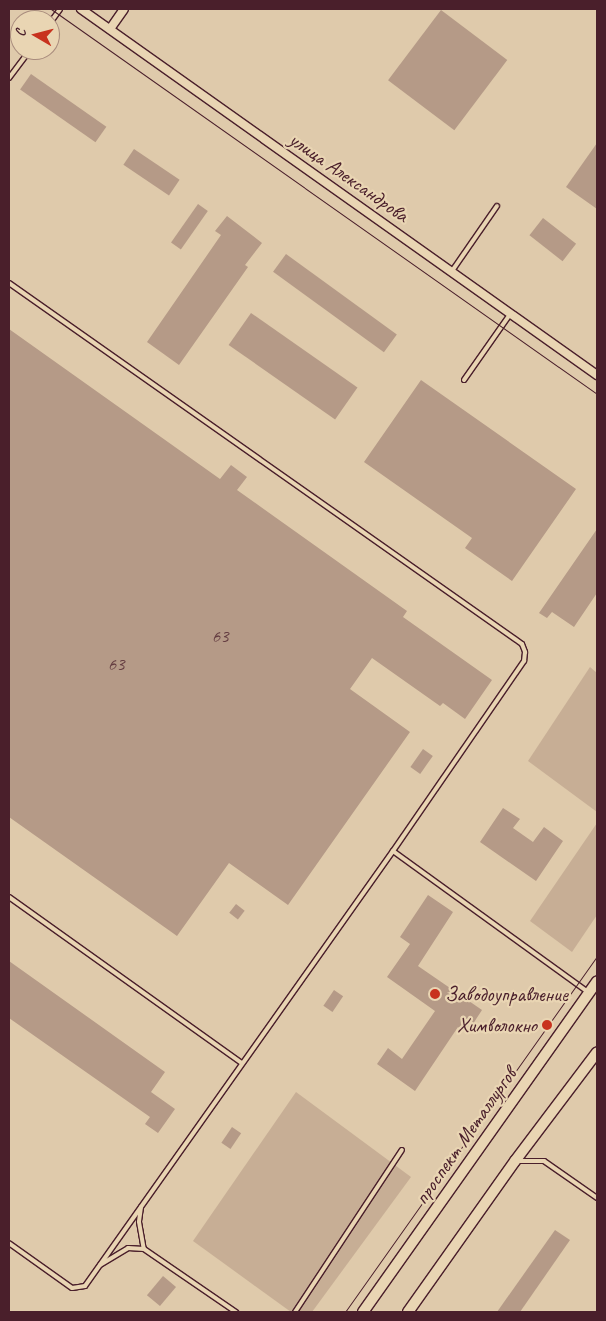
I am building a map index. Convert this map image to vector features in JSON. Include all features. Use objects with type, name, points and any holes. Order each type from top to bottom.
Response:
[{"type":"street","name":"улица Александрова","points":[[81,9],[597,375]]},
{"type":"street","points":[[110,29],[124,9]]},
{"type":"street","name":"проспект Металлургов","points":[[363,1312],[593,996],[597,982]]},
{"type":"street","points":[[408,1312],[515,1161],[597,1052]]},
{"type":"lane","points":[[9,78],[22,60]]},
{"type":"lane","points":[[452,271],[497,206]]},
{"type":"lane","points":[[9,283],[522,644],[524,652],[524,661],[393,852],[85,1286],[72,1288],[9,1243]]},
{"type":"lane","points":[[464,380],[510,313]]},
{"type":"lane","points":[[393,852],[593,996]]},
{"type":"lane","points":[[9,897],[242,1063]]},
{"type":"lane","points":[[295,1312],[402,1150]]},
{"type":"lane","points":[[515,1161],[544,1161],[597,1198]]},
{"type":"lane","points":[[141,1205],[139,1222],[144,1249]]},
{"type":"lane","points":[[98,1267],[128,1248],[144,1249],[236,1312]]},
{"type":"shaded area","points":[[590,667],[597,673],[597,812],[528,761]]},
{"type":"shaded area","points":[[597,823],[597,915],[572,952],[530,921]]},
{"type":"shaded area","points":[[296,1092],[411,1177],[312,1312],[291,1312],[193,1241]]},
{"type":"building","points":[[441,10],[507,60],[454,130],[388,80]]},
{"type":"building","points":[[31,74],[106,127],[95,142],[20,90]]},
{"type":"building","points":[[597,143],[597,209],[566,187]]},
{"type":"building","points":[[134,149],[180,180],[169,196],[123,165]]},
{"type":"building","points":[[198,204],[208,211],[181,249],[171,243]]},
{"type":"building","points":[[227,216],[262,243],[245,265],[248,267],[179,365],[147,342],[221,235],[215,231]]},
{"type":"building","points":[[543,218],[576,244],[563,261],[529,235]]},
{"type":"building","points":[[286,254],[397,335],[384,352],[273,272]]},
{"type":"building","points":[[251,313],[357,388],[335,420],[229,345]]},
{"type":"building","points":[[9,329],[220,479],[231,465],[247,477],[237,490],[407,611],[403,617],[492,680],[465,719],[443,703],[440,706],[372,658],[350,689],[410,732],[288,905],[229,863],[177,936],[9,817]]},
{"type":"building","points":[[421,380],[576,489],[512,581],[465,548],[472,538],[364,462]]},
{"type":"building","points":[[597,529],[597,593],[574,627],[552,612],[547,618],[539,613]]},
{"type":"building","points":[[423,749],[433,756],[420,774],[410,767]]},
{"type":"building","points":[[503,808],[520,819],[513,828],[533,842],[544,827],[563,841],[536,881],[480,842]]},
{"type":"building","points":[[428,895],[453,912],[418,966],[482,1010],[467,1033],[458,1027],[415,1091],[377,1064],[388,1048],[402,1059],[435,1011],[387,977],[410,944],[400,937]]},
{"type":"building","points":[[236,904],[245,911],[238,919],[229,913]]},
{"type":"building","points":[[9,961],[165,1072],[151,1092],[175,1109],[158,1133],[145,1124],[150,1117],[9,1018]]},
{"type":"building","points":[[334,990],[343,996],[332,1012],[323,1006]]},
{"type":"building","points":[[232,1127],[241,1133],[230,1149],[221,1143]]},
{"type":"building","points":[[555,1230],[570,1240],[520,1312],[497,1312]]},
{"type":"building","points":[[163,1276],[176,1287],[160,1306],[147,1295]]},
{"type":"tram line","points":[[51,9],[597,394]]},
{"type":"tram line","points":[[345,1312],[597,956]]},
{"type":"place","name":"Заводоуправление","points":[[435,994]]},
{"type":"place","name":"Химволокно","points":[[547,1025]]}]
